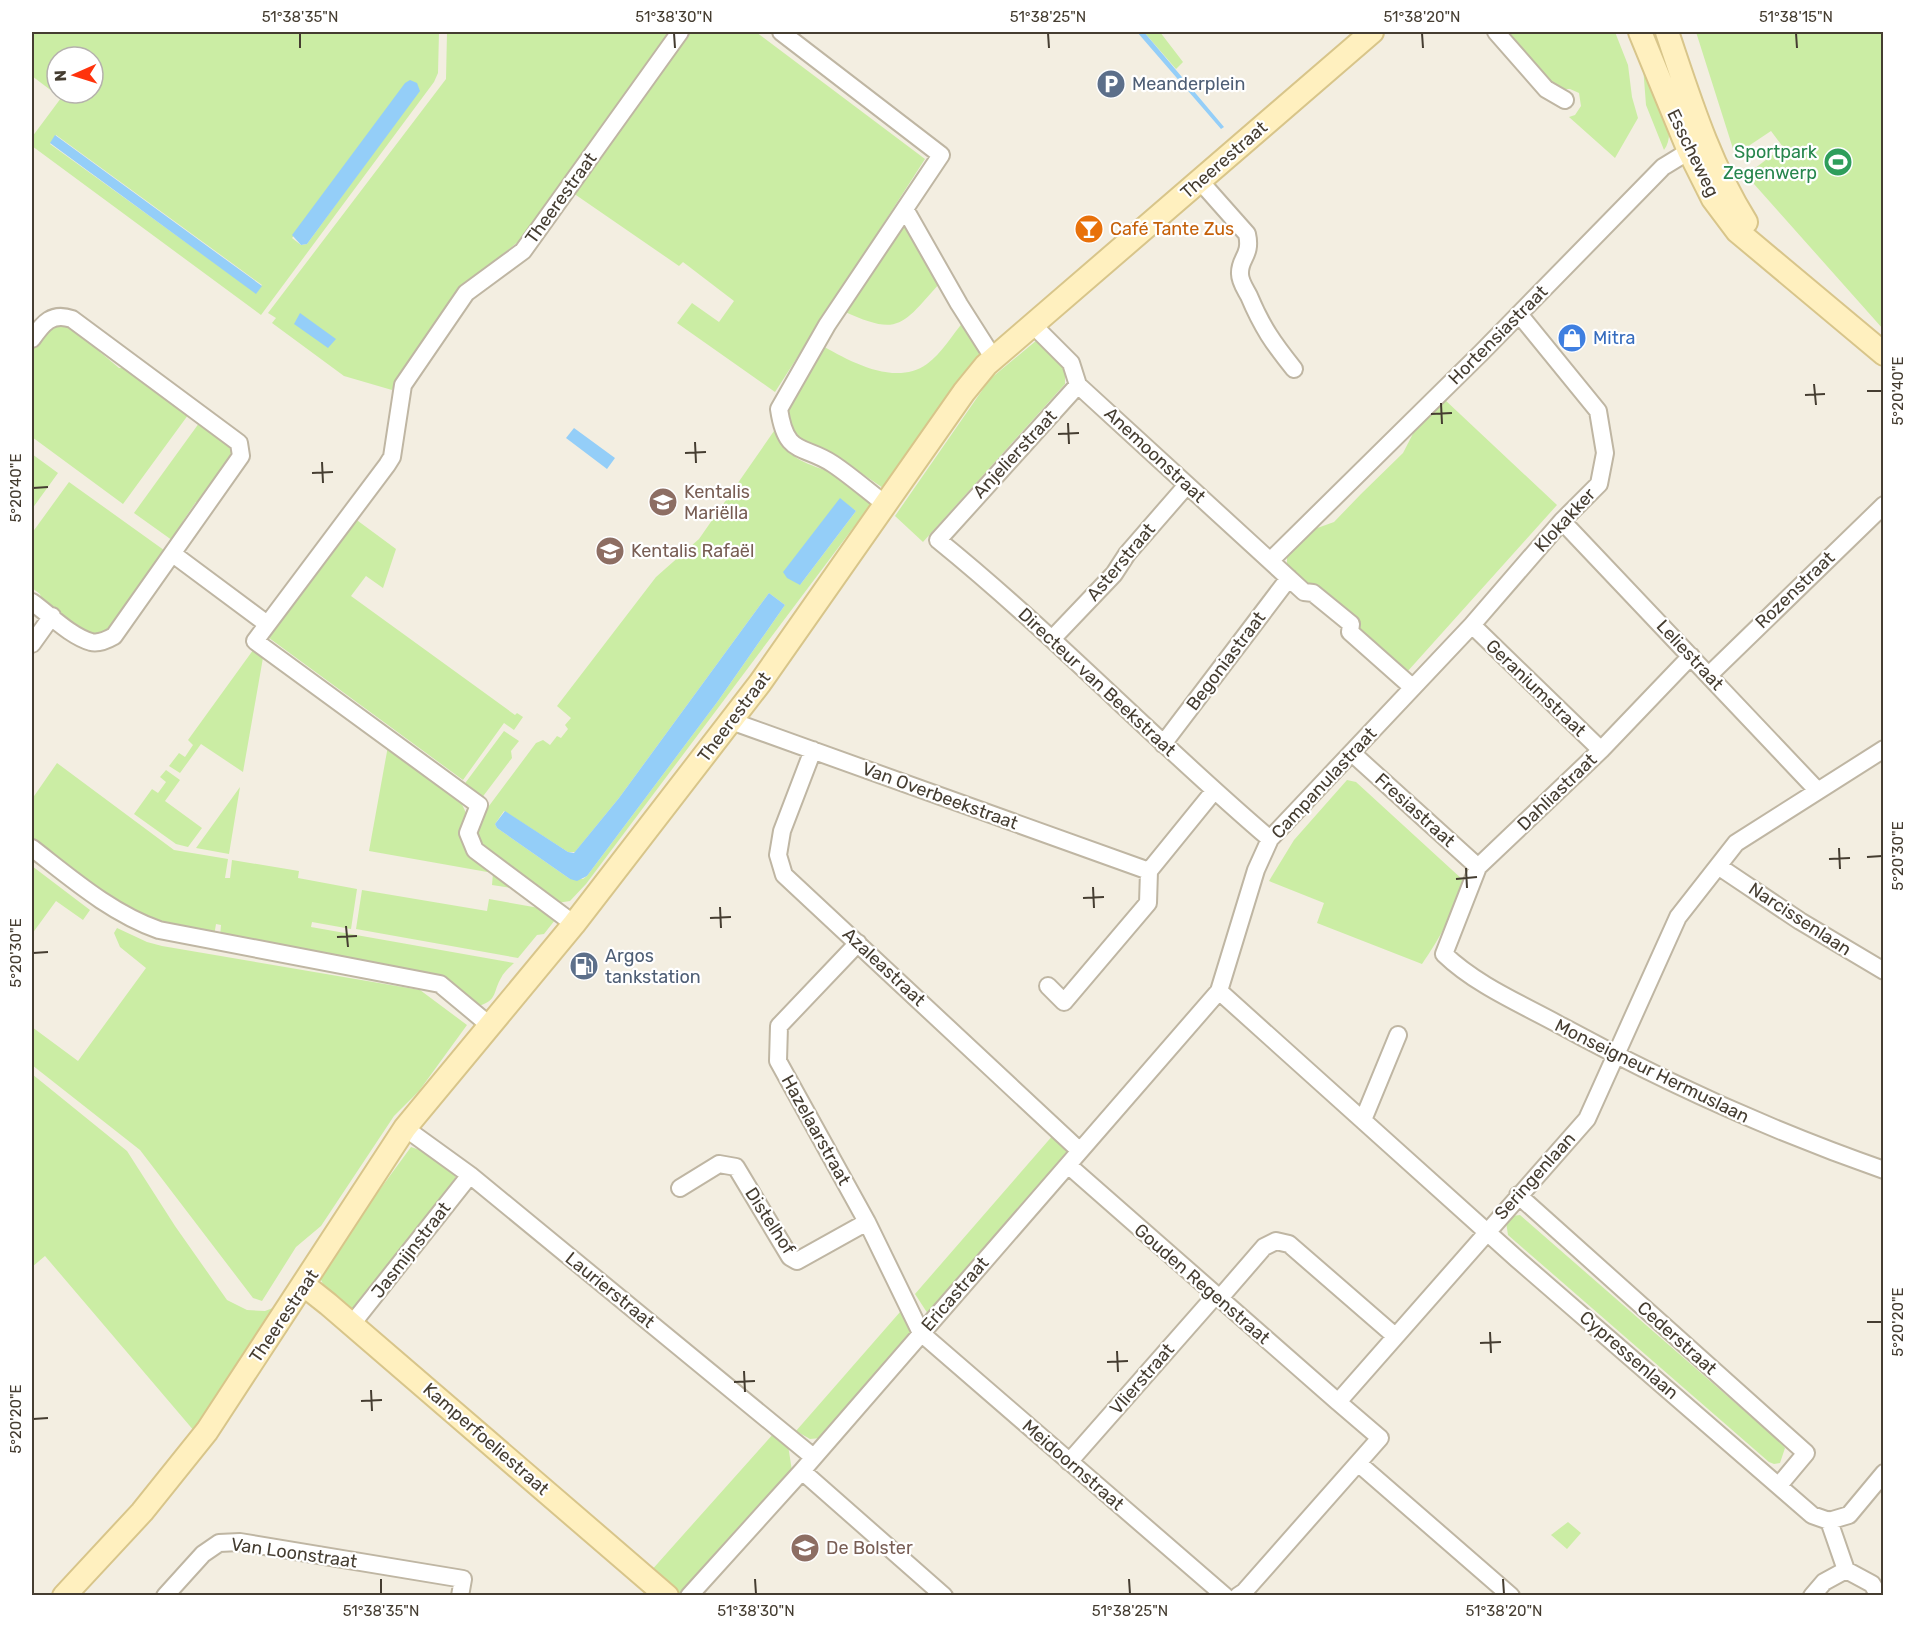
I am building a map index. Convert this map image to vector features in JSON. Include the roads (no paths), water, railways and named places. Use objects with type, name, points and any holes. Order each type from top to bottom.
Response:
[{"type":"main road","name":"Theerestraat","points":[[64,1596],[142,1512],[207,1431],[405,1128],[488,1024],[574,924],[760,684],[964,392],[994,359],[1372,32]]},
{"type":"main road","name":"Esscheweg","points":[[1640,32],[1697,146]]},
{"type":"main road","name":"Esscheweg","points":[[1667,32],[1713,199],[1737,231],[1884,354]]},
{"type":"main road","name":"Kamperfoeliestraat","points":[[303,1286],[352,1324],[667,1596]]},
{"type":"street","name":"Theerestraat","points":[[574,924],[475,850],[468,833],[479,805],[255,640],[392,457],[403,385],[466,293],[523,251],[680,32]]},
{"type":"street","points":[[781,32],[941,155],[827,325],[779,409],[787,435],[798,449],[831,463],[885,504]]},
{"type":"street","points":[[1496,32],[1546,89],[1565,100]]},
{"type":"street","name":"Hortensiastraat","points":[[1271,560],[1519,314],[1663,167],[1697,146]]},
{"type":"street","points":[[1200,181],[1247,234],[1249,244],[1247,257],[1241,266],[1241,279],[1265,333],[1294,369]]},
{"type":"street","points":[[905,209],[959,304],[994,359]]},
{"type":"street","name":"Klokakker","points":[[1472,625],[1563,521],[1599,484],[1605,453],[1598,411],[1519,314]]},
{"type":"street","points":[[32,339],[47,320],[54,316],[72,319],[239,443],[242,456],[114,636],[103,642],[93,642],[80,636],[32,602]]},
{"type":"street","name":"Anemoonstraat","points":[[1033,325],[1071,363],[1078,385],[1289,578]]},
{"type":"street","name":"Anjelierstraat","points":[[951,523],[1078,385]]},
{"type":"street","name":"Asterstraat","points":[[1053,639],[1114,574],[1127,554],[1187,485]]},
{"type":"street","name":"Rozenstraat","points":[[1708,675],[1884,505]]},
{"type":"street","name":"Leliestraat","points":[[1563,521],[1817,790]]},
{"type":"street","name":"Directeur van Beekstraat","points":[[951,523],[938,540],[1053,639],[1163,744],[1270,839]]},
{"type":"street","points":[[173,554],[267,624]]},
{"type":"street","points":[[1289,578],[1304,592],[1313,593],[1351,624],[1350,633],[1412,687]]},
{"type":"street","name":"Begoniastraat","points":[[1163,744],[1289,578]]},
{"type":"street","points":[[32,644],[52,616]]},
{"type":"street","name":"Campanulastraat","points":[[1219,991],[1256,870],[1270,839],[1472,625]]},
{"type":"street","name":"Geraniumstraat","points":[[1472,625],[1601,750]]},
{"type":"street","name":"Dahliastraat","points":[[1447,942],[1478,867],[1601,750],[1691,656]]},
{"type":"street","name":"Van Overbeekstraat","points":[[731,721],[1149,871]]},
{"type":"street","name":"Seringenlaan","points":[[1338,1402],[1486,1231],[1587,1119],[1617,1057],[1678,917],[1736,843],[1884,749]]},
{"type":"street","name":"Azaleastraat","points":[[813,750],[782,831],[778,855],[784,875],[1080,1150]]},
{"type":"street","name":"Fresiastraat","points":[[1352,753],[1478,867]]},
{"type":"street","points":[[1048,986],[1064,1002],[1078,987],[1148,903],[1149,871],[1214,791]]},
{"type":"street","points":[[32,848],[107,905],[140,923],[159,930],[440,984],[488,1024]]},
{"type":"street","name":"Narcissenlaan","points":[[1719,866],[1800,921],[1884,971]]},
{"type":"street","name":"Monseigneur Hermuslaan","points":[[1447,942],[1444,954],[1454,964],[1617,1057],[1742,1117],[1884,1170]]},
{"type":"street","name":"Hazelaarstraat","points":[[858,943],[779,1026],[778,1061],[867,1222],[921,1333]]},
{"type":"street","name":"Cypressenlaan","points":[[1219,991],[1486,1231],[1780,1484],[1812,1515],[1828,1521]]},
{"type":"street","name":"Ericastraat","points":[[689,1596],[802,1471],[812,1456],[1219,991]]},
{"type":"street","points":[[1363,1120],[1398,1035]]},
{"type":"street","name":"Laurierstraat","points":[[405,1128],[470,1175],[812,1456]]},
{"type":"street","name":"Distelhof","points":[[680,1188],[719,1164],[736,1167],[790,1257],[797,1261],[867,1222]]},
{"type":"street","name":"Gouden Regenstraat","points":[[1068,1165],[1338,1402]]},
{"type":"street","name":"Jasmijnstraat","points":[[352,1324],[470,1175]]},
{"type":"street","name":"Cederstraat","points":[[1518,1195],[1806,1453],[1780,1484]]},
{"type":"street","name":"Vlierstraat","points":[[1069,1462],[1264,1247],[1276,1241],[1289,1244],[1395,1336]]},
{"type":"street","name":"Meidoornstraat","points":[[921,1333],[1225,1596]]},
{"type":"street","points":[[1243,1594],[1380,1438],[1338,1402]]},
{"type":"street","points":[[1358,1463],[1511,1596]]},
{"type":"street","points":[[802,1471],[944,1596]]},
{"type":"street","points":[[1879,1596],[1872,1584],[1846,1570],[1828,1521],[1850,1515],[1884,1473]]},
{"type":"street","name":"Van Loonstraat","points":[[165,1596],[203,1554],[219,1543],[240,1542],[463,1579],[460,1596]]},
{"type":"street","points":[[1812,1596],[1824,1582],[1846,1570]]},
{"type":"water","points":[[1137,32],[1144,32],[1224,127],[1221,129]]},
{"type":"water","points":[[410,80],[417,83],[420,91],[307,244],[301,245],[292,235],[405,83]]},
{"type":"water","points":[[55,135],[262,286],[256,294],[50,143]]},
{"type":"water","points":[[300,313],[336,339],[328,348],[294,324]]},
{"type":"water","points":[[574,428],[615,458],[607,469],[566,438]]},
{"type":"water","points":[[840,498],[856,511],[800,585],[787,578],[783,572]]},
{"type":"water","points":[[769,593],[785,605],[718,701],[587,876],[577,881],[570,879],[497,828],[495,824],[505,811],[568,852],[574,853],[619,798]]},
{"type":"place","name":"Meanderplein","points":[[1111,84]]},
{"type":"place","name":"Sportpark Zegenwerp","points":[[1838,162]]},
{"type":"place","name":"Café Tante Zus","points":[[1089,229]]},
{"type":"place","name":"Mitra","points":[[1572,338]]},
{"type":"place","name":"Kentalis Mariëlla","points":[[663,502]]},
{"type":"place","name":"Kentalis Rafaël","points":[[610,551]]},
{"type":"place","name":"Argos tankstation","points":[[584,966]]},
{"type":"place","name":"De Bolster","points":[[805,1548]]}]
